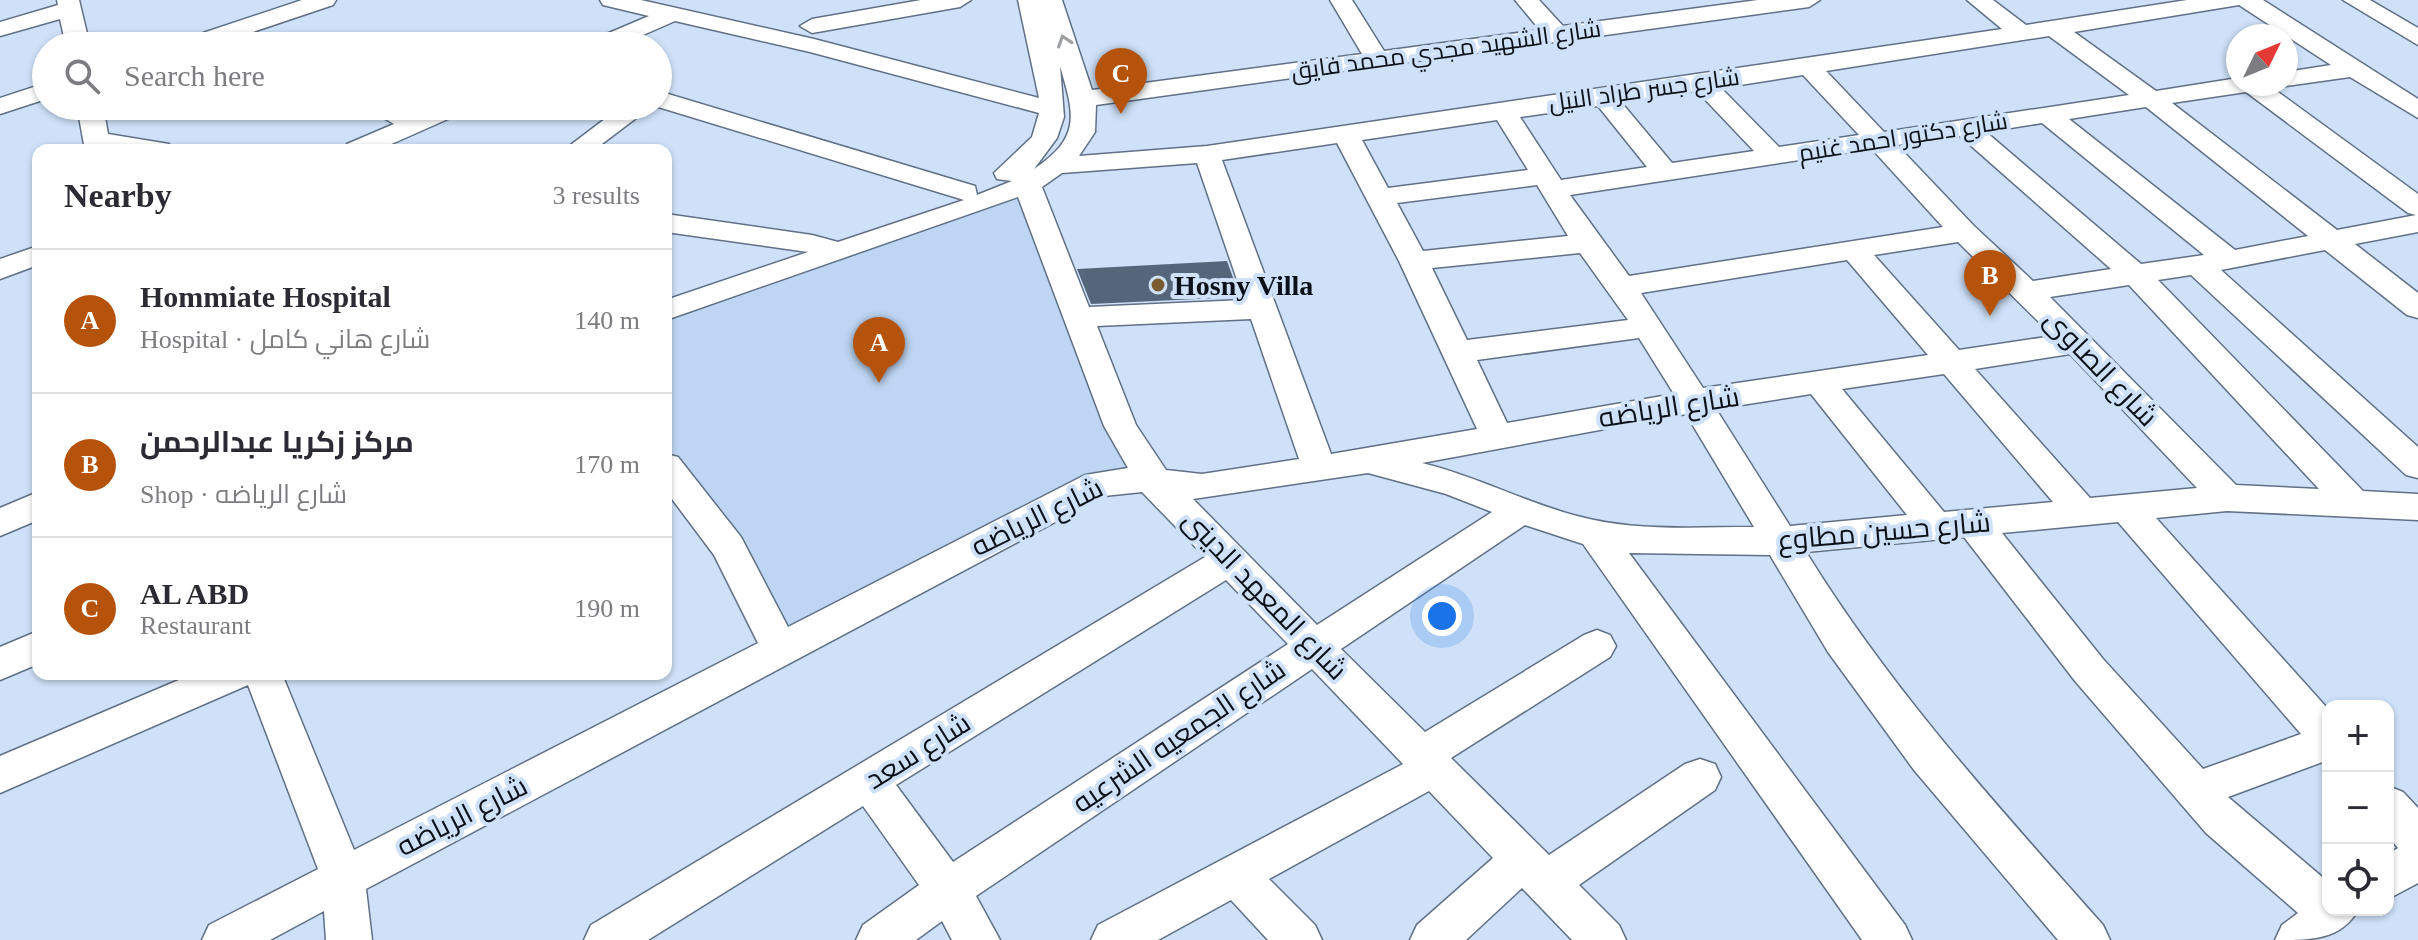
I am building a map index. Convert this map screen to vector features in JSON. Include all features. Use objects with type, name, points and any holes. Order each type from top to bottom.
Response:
[{"type":"street","points":[[230,32],[325,0]]},
{"type":"street","points":[[611,0],[678,17],[813,36],[1053,109]]},
{"type":"street","points":[[637,32],[732,0]]},
{"type":"street","points":[[803,0],[813,36]]},
{"type":"street","points":[[813,36],[960,0]]},
{"type":"street","points":[[1029,0],[1053,109],[1051,130],[1040,148],[1033,172]]},
{"type":"street","points":[[672,308],[840,252],[1033,172],[1069,152],[1082,132],[1086,112],[1051,0]]},
{"type":"street","points":[[1341,0],[1378,60]]},
{"type":"street","points":[[1526,0],[1557,34]]},
{"type":"street","points":[[1676,0],[1695,16]]},
{"type":"street","name":"شارع الشهيد مجدي محمد فايق","points":[[1083,99],[1809,0]]},
{"type":"street","points":[[1978,0],[2022,33]]},
{"type":"street","name":"شارع جسر طراد النيل","points":[[1033,172],[1207,154],[1703,83],[2231,0]]},
{"type":"street","points":[[2247,0],[2418,110]]},
{"type":"street","points":[[2354,0],[2418,38]]},
{"type":"street","points":[[2377,0],[2418,25]]},
{"type":"street","points":[[0,29],[69,5],[75,32]]},
{"type":"street","points":[[2055,29],[2152,100],[2418,308]]},
{"type":"street","name":"شارع الصاوى","points":[[1807,65],[1964,232],[2027,291],[2227,498]]},
{"type":"street","points":[[2298,77],[2353,69]]},
{"type":"street","points":[[1703,83],[1774,157]]},
{"type":"street","points":[[2383,88],[2418,84]]},
{"type":"street","name":"شارع دكتور احمد غنيم","points":[[1379,197],[1666,173],[2226,88]]},
{"type":"street","points":[[0,106],[32,96]]},
{"type":"street","points":[[1603,96],[1666,173]]},
{"type":"street","points":[[2266,96],[2418,207]]},
{"type":"street","points":[[672,103],[965,192]]},
{"type":"street","points":[[1503,110],[1552,183],[1587,243],[1622,287],[1648,327],[1841,641],[1928,757],[2087,940]]},
{"type":"street","points":[[2049,116],[2229,260]]},
{"type":"street","points":[[93,120],[97,144]]},
{"type":"street","points":[[406,120],[414,124]]},
{"type":"street","points":[[369,144],[424,120]]},
{"type":"street","points":[[585,144],[619,120]]},
{"type":"street","points":[[1965,127],[2137,276],[2354,504]]},
{"type":"street","points":[[1345,133],[1414,261],[1497,436]]},
{"type":"street","points":[[1207,154],[1320,470]]},
{"type":"street","points":[[672,290],[1033,172]]},
{"type":"street","name":"شارع المعهد الدينى","points":[[1033,172],[1077,317],[1120,426],[1156,481],[1595,937]]},
{"type":"street","points":[[2027,291],[2229,260],[2418,223]]},
{"type":"street","points":[[672,224],[812,244],[840,252]]},
{"type":"street","points":[[1622,287],[1964,232]]},
{"type":"street","points":[[1414,261],[1587,243]]},
{"type":"street","points":[[1852,248],[2081,511]]},
{"type":"street","points":[[0,270],[32,257]]},
{"type":"street","points":[[2198,265],[2418,466]]},
{"type":"street","points":[[1077,317],[1261,309]]},
{"type":"street","points":[[1457,352],[1648,327]]},
{"type":"street","name":"شارع الرياضه","points":[[225,940],[779,647],[1097,484],[1119,480],[1156,481],[1202,487],[1320,470],[1695,401],[2076,343]]},
{"type":"street","points":[[1820,384],[1936,527]]},
{"type":"street","name":"شارع حسين مطاوع","points":[[1361,462],[1453,483],[1596,535],[1636,541],[1779,541],[1975,525],[2125,506],[2227,498],[2414,510]]},
{"type":"street","points":[[672,477],[728,547],[779,647]]},
{"type":"street","points":[[2125,506],[2322,732]]},
{"type":"street","points":[[0,523],[32,508]]},
{"type":"street","name":"شارع الجمعيه الشرعيه","points":[[879,940],[948,890],[1521,510]]},
{"type":"street","points":[[1975,525],[2089,670],[2221,819],[2322,921]]},
{"type":"street","points":[[0,546],[32,531]]},
{"type":"street","points":[[1596,535],[1889,940]]},
{"type":"street","name":"شارع سعد","points":[[607,940],[1229,560]]},
{"type":"street","points":[[1137,935],[1426,762],[1597,646]]},
{"type":"street","points":[[0,664],[32,650]]},
{"type":"street","points":[[0,775],[220,680]]},
{"type":"street","points":[[265,680],[343,877],[349,940]]},
{"type":"street","points":[[2196,790],[2322,741]]},
{"type":"street","points":[[1433,940],[1533,872],[1700,777]]},
{"type":"street","points":[[869,781],[948,890],[977,940]]},
{"type":"street","points":[[2394,812],[2418,839]]},
{"type":"street","points":[[2394,874],[2418,859]]},
{"type":"street","points":[[1236,875],[1299,940]]},
{"type":"shaded area","points":[[1017,194],[1136,470],[784,636],[688,475],[672,459],[672,314]]},
{"type":"building","name":"Hosny Villa","points":[[1227,261],[1240,297],[1091,304],[1077,269]]},
{"type":"place","name":"AL ABD","points":[[1121,114]]},
{"type":"place","name":"Hosny Villa","points":[[1158,285]]},
{"type":"place","name":"مركز زكريا عبدالرحمن","points":[[1990,316]]},
{"type":"place","name":"Hommiate Hospital","points":[[879,383]]}]
